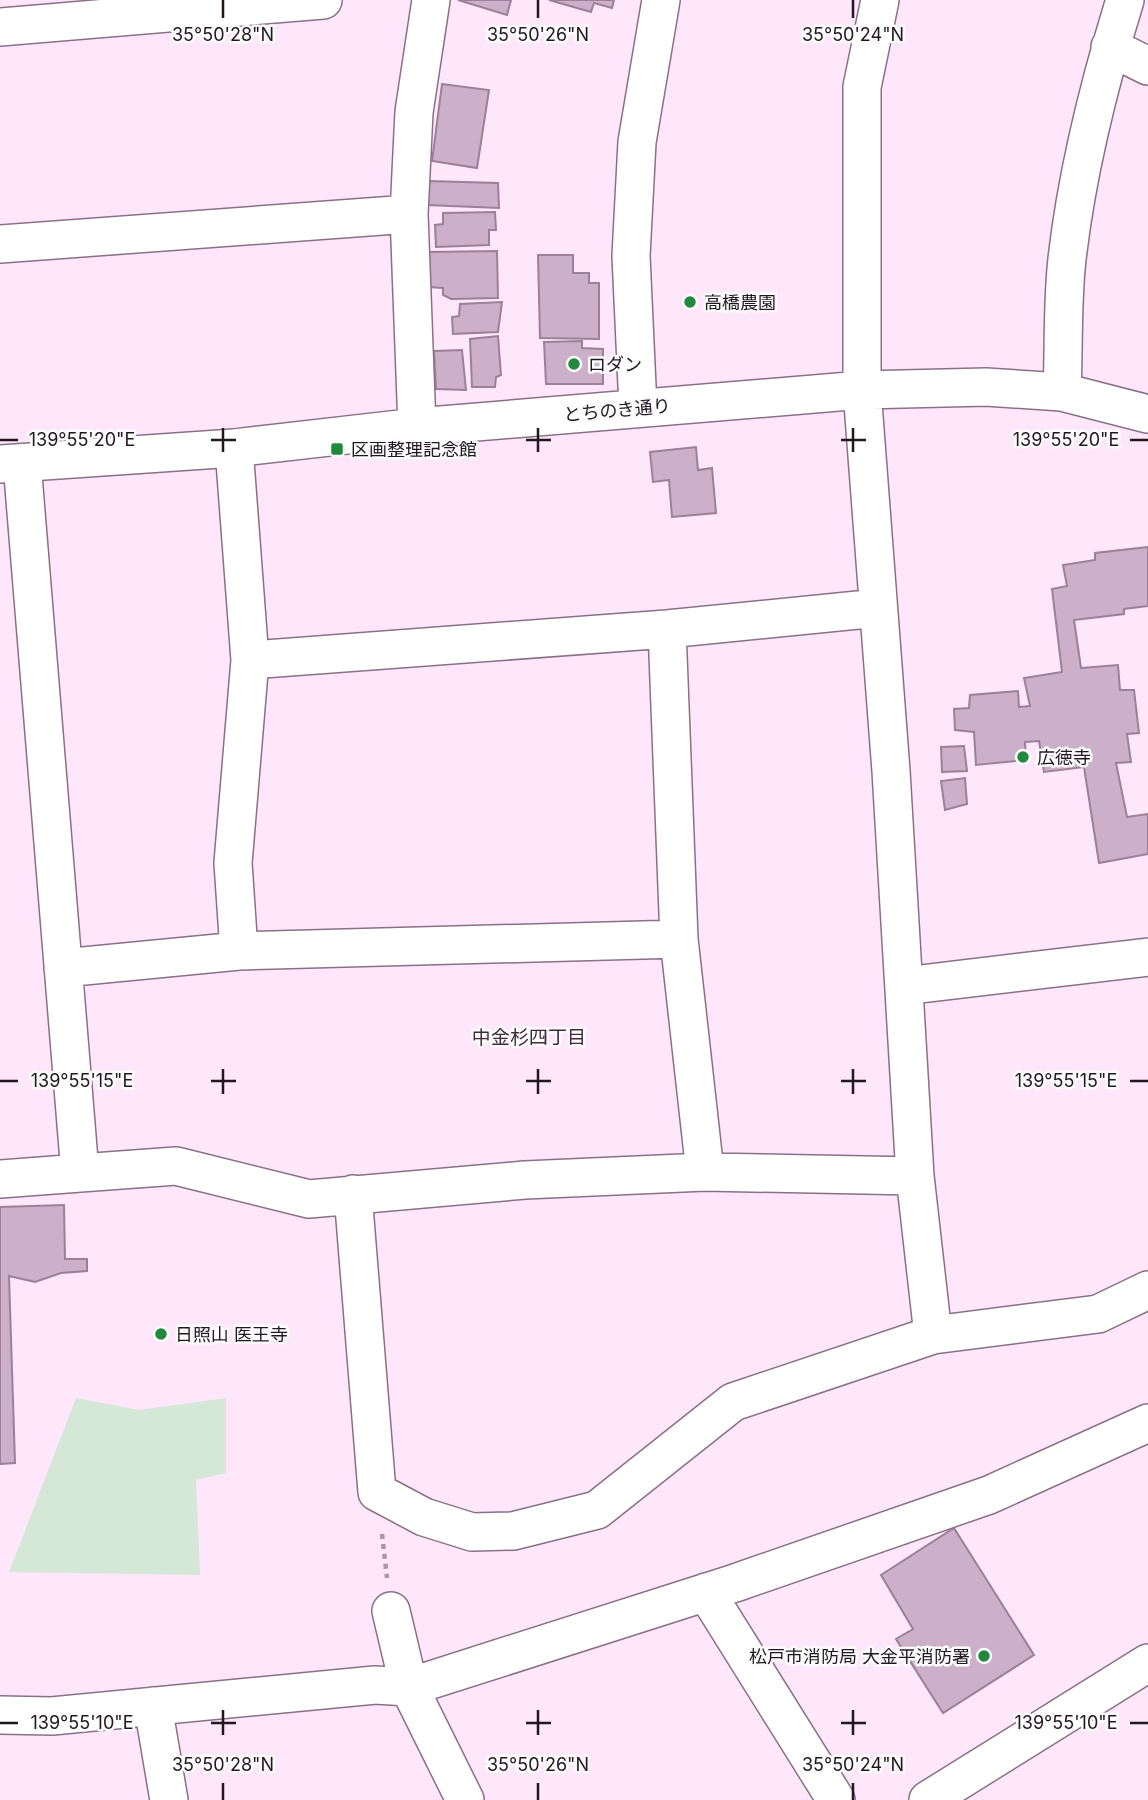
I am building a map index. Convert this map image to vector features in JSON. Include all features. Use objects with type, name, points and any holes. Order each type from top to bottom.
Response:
[{"type":"street","points":[[0,27],[187,6],[323,0]]},
{"type":"street","points":[[417,427],[409,214],[414,112],[431,0]]},
{"type":"street","points":[[638,408],[631,256],[637,142],[661,0]]},
{"type":"street","points":[[880,0],[862,87],[862,390],[915,1176],[933,1335]]},
{"type":"street","points":[[1062,392],[1067,261],[1081,170],[1110,47],[1125,0]]},
{"type":"street","points":[[1110,47],[1148,66]]},
{"type":"street","points":[[0,244],[409,214]]},
{"type":"street","name":"とちのき通り","points":[[11,464],[234,448],[417,427],[862,390],[986,387],[1062,392],[1148,414]]},
{"type":"street","points":[[234,448],[250,660],[233,863],[239,951]]},
{"type":"street","points":[[11,464],[63,968],[80,1173]]},
{"type":"street","points":[[250,660],[667,629],[878,608]]},
{"type":"street","points":[[667,629],[679,939],[705,1172]]},
{"type":"street","points":[[63,968],[239,951],[679,939]]},
{"type":"street","points":[[904,986],[1148,957]]},
{"type":"street","points":[[0,1179],[176,1166],[309,1199],[524,1180],[705,1172],[915,1176]]},
{"type":"street","points":[[353,1194],[377,1492],[424,1517],[472,1532],[513,1531],[597,1510],[733,1402],[933,1335],[1098,1314],[1148,1290]]},
{"type":"street","points":[[0,1715],[52,1716],[375,1685],[410,1687],[706,1592],[989,1495],[1148,1423]]},
{"type":"street","points":[[706,1592],[836,1800]]},
{"type":"street","points":[[391,1611],[410,1687],[465,1800]]},
{"type":"street","points":[[928,1800],[1142,1679]]},
{"type":"street","points":[[153,1706],[169,1800]]},
{"type":"path","points":[[377,1492],[391,1611]]},
{"type":"green space","points":[[76,1398],[139,1410],[226,1398],[226,1473],[196,1480],[200,1575],[9,1572]]},
{"type":"building","points":[[458,0],[511,0],[507,15]]},
{"type":"building","points":[[549,0],[614,0],[612,8],[594,3],[591,12]]},
{"type":"building","points":[[442,84],[489,90],[477,168],[432,161]]},
{"type":"building","points":[[428,181],[498,183],[499,208],[426,205]]},
{"type":"building","points":[[495,212],[496,230],[489,230],[489,245],[436,247],[435,225],[443,224],[443,213]]},
{"type":"building","points":[[497,251],[498,298],[451,299],[443,295],[443,288],[429,287],[429,252]]},
{"type":"building","points":[[538,255],[573,255],[573,273],[589,273],[589,283],[599,283],[599,339],[540,338]]},
{"type":"building","points":[[502,302],[498,332],[453,334],[452,317],[459,316],[460,304]]},
{"type":"building","points":[[498,336],[501,375],[496,377],[495,387],[472,387],[470,339]]},
{"type":"building","points":[[582,341],[582,348],[603,349],[603,384],[546,384],[544,342]]},
{"type":"building","points":[[462,350],[466,390],[436,389],[434,351]]},
{"type":"building","points":[[696,447],[698,470],[712,468],[716,513],[672,517],[669,480],[653,482],[650,452]]},
{"type":"building","points":[[1148,547],[1148,606],[1124,609],[1124,614],[1074,620],[1081,668],[1118,665],[1120,690],[1134,690],[1139,733],[1127,734],[1131,762],[1116,763],[1127,817],[1148,814],[1148,854],[1099,863],[1084,767],[1044,772],[1039,741],[1025,742],[1026,760],[976,765],[974,732],[955,730],[954,709],[969,708],[970,695],[1018,691],[1019,707],[1030,706],[1024,678],[1062,672],[1052,589],[1067,586],[1063,565],[1095,560],[1095,553]]},
{"type":"building","points":[[964,746],[967,771],[942,772],[941,747]]},
{"type":"building","points":[[965,778],[967,804],[945,810],[941,781]]},
{"type":"building","points":[[64,1205],[65,1259],[87,1259],[87,1271],[61,1273],[35,1282],[9,1276],[15,1463],[0,1464],[0,1207]]},
{"type":"building","points":[[954,1528],[1034,1655],[943,1713],[896,1639],[913,1629],[881,1575]]},
{"type":"place","name":"高橋農園","points":[[690,302]]},
{"type":"place","name":"ロダン","points":[[574,364]]},
{"type":"place","name":"区画整理記念館","points":[[337,449]]},
{"type":"place","name":"広徳寺","points":[[1023,757]]},
{"type":"place","name":"日照山 医王寺","points":[[161,1334]]},
{"type":"place","name":"松戸市消防局 大金平消防署","points":[[984,1656]]},
{"type":"district","name":"中金杉四丁目","points":[[529,1037]]}]
